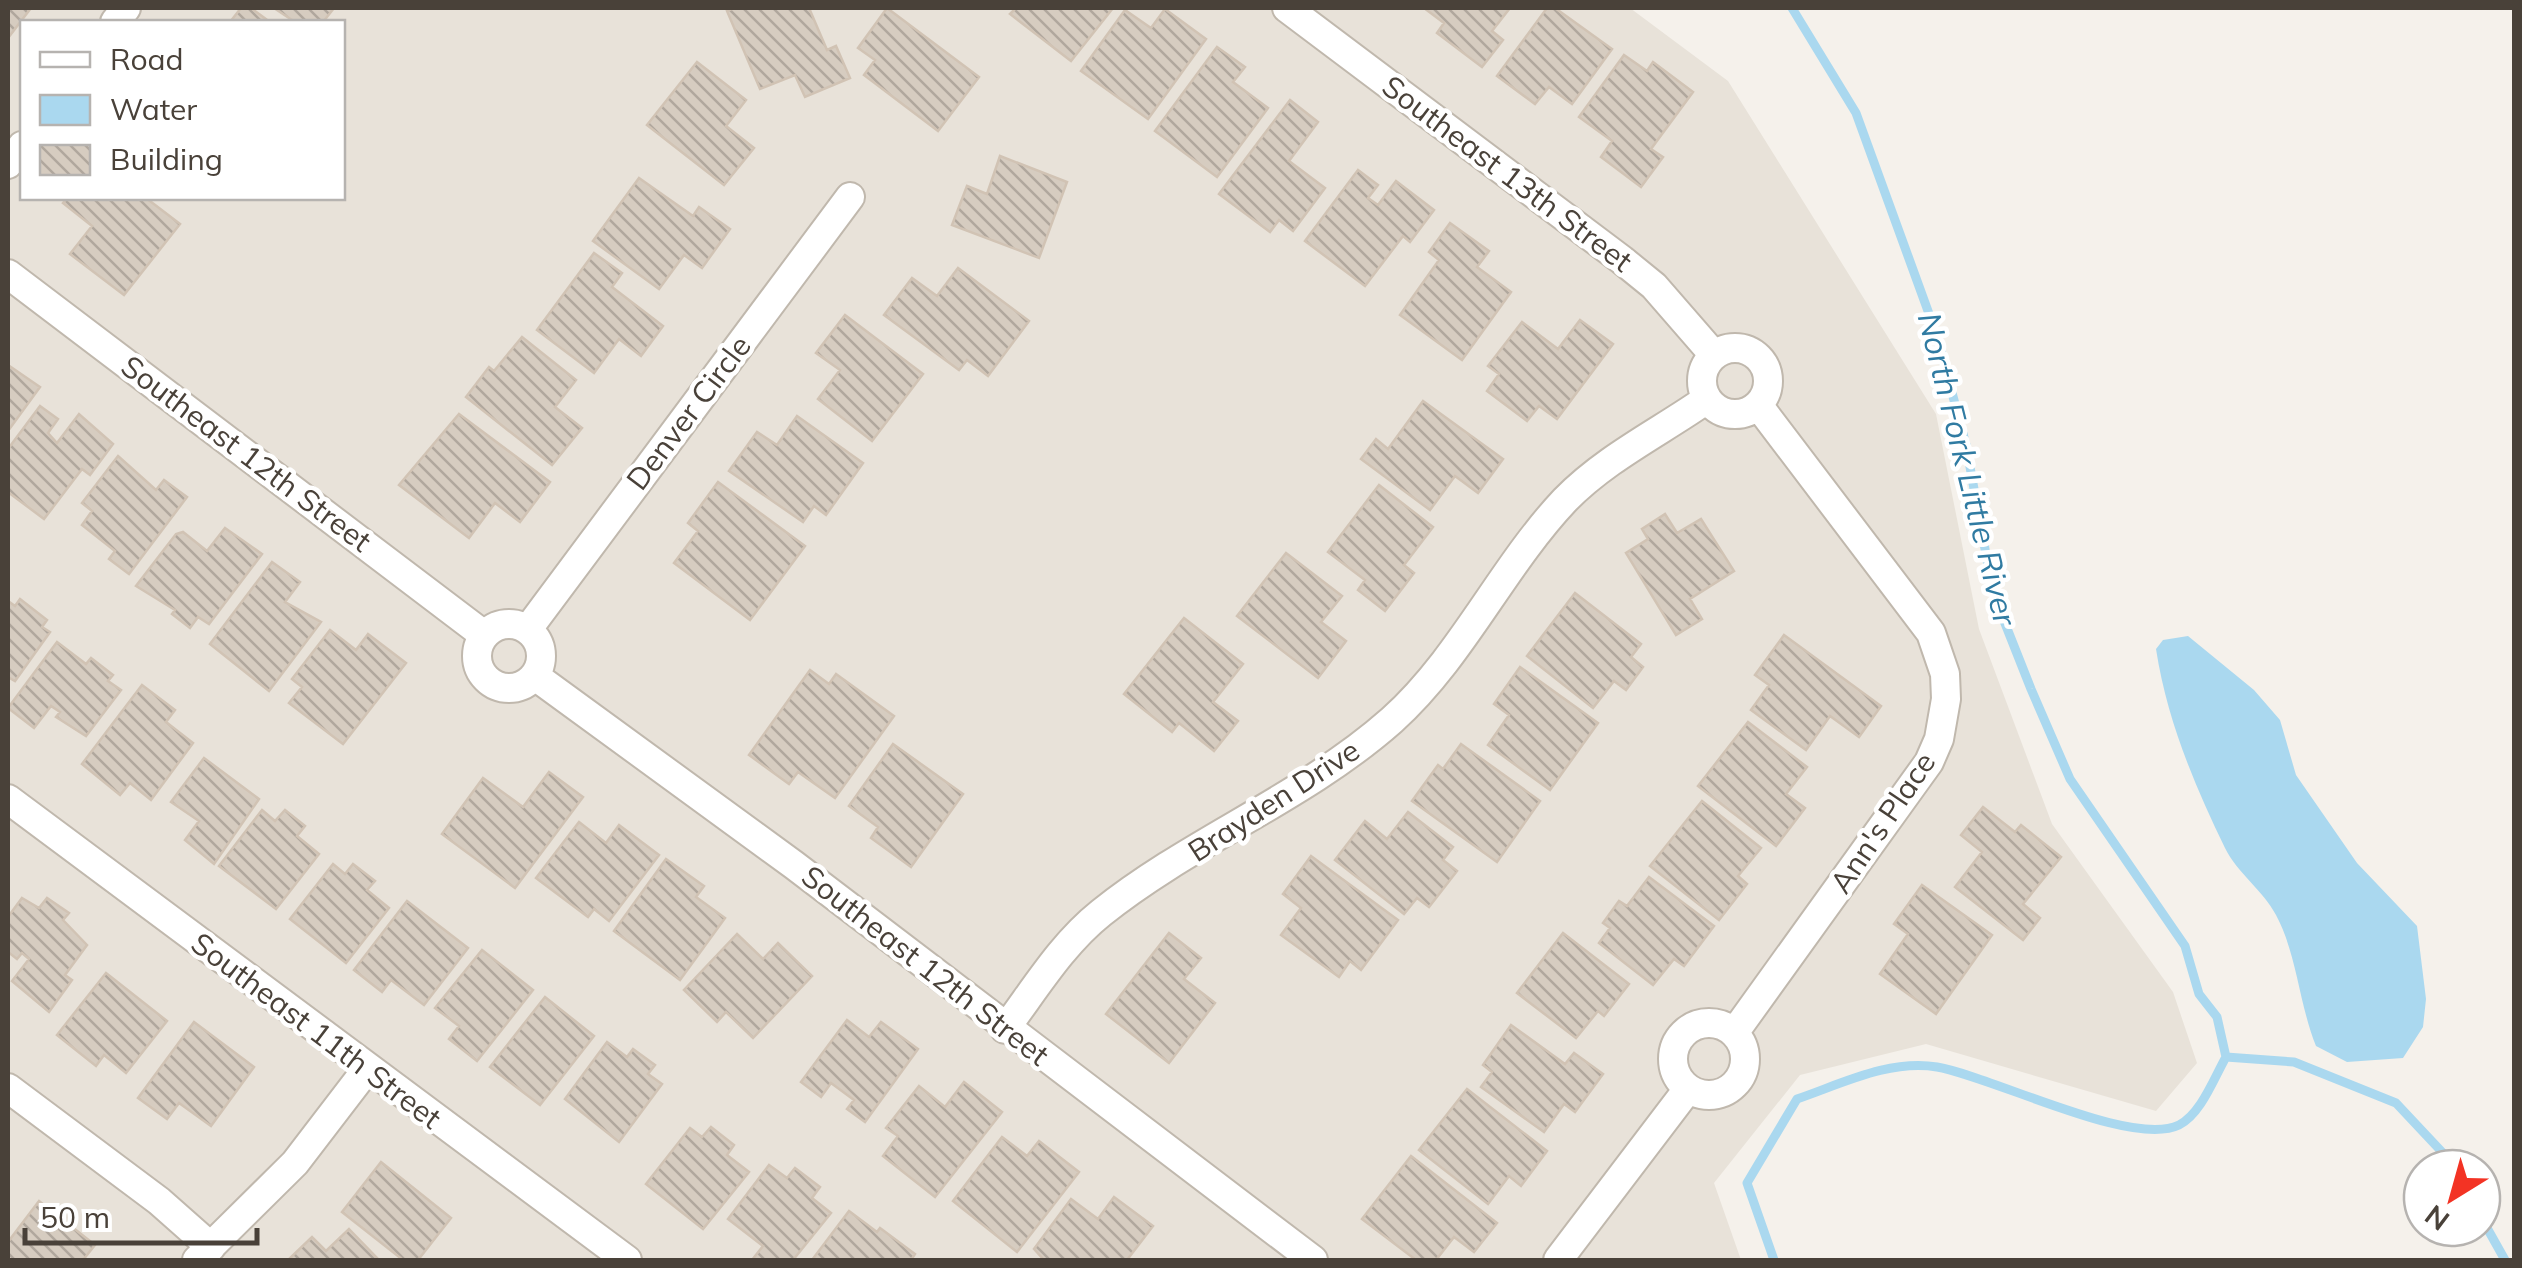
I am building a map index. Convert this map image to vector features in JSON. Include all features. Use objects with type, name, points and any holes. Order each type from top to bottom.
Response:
[{"type":"street","name":"Southeast 13th Street","points":[[1287,8],[1654,286],[1714,355]]},
{"type":"street","name":"Denver Circle","points":[[528,629],[850,196]]},
{"type":"street","name":"Southeast 12th Street","points":[[8,274],[484,635]]},
{"type":"street","points":[[1730,348],[1758,357],[1769,379],[1758,406],[1739,414],[1723,412],[1707,399],[1702,377],[1714,355],[1730,348]]},
{"type":"street","name":"Brayden Drive","points":[[1005,1029],[1061,953],[1104,910],[1321,778],[1396,717],[1436,674],[1562,503],[1612,460],[1707,399]]},
{"type":"street","name":"Ann's Place","points":[[1734,1033],[1916,784],[1939,739],[1946,699],[1946,674],[1931,633],[1758,406]]},
{"type":"street","points":[[502,624],[528,629],[542,657],[535,676],[509,688],[486,678],[476,655],[484,635],[502,624]]},
{"type":"street","name":"Southeast 12th Street","points":[[535,676],[794,864],[1005,1029],[1313,1260]]},
{"type":"street","name":"Southeast 11th Street","points":[[8,799],[627,1260]]},
{"type":"street","points":[[1704,1023],[1718,1023],[1734,1033],[1746,1059],[1739,1080],[1721,1094],[1688,1089],[1674,1070],[1673,1051],[1684,1031],[1704,1023]]},
{"type":"street","points":[[8,1088],[159,1201],[204,1254],[295,1163],[367,1069]]},
{"type":"street","points":[[1558,1260],[1688,1089]]},
{"type":"shaded area","points":[[8,8],[1630,8],[1728,81],[1936,414],[1979,629],[2052,824],[2173,992],[2197,1063],[2156,1111],[1926,1044],[1800,1075],[1714,1183],[1741,1260],[8,1260]]},
{"type":"water","points":[[2188,636],[2254,690],[2280,720],[2296,775],[2357,863],[2417,926],[2426,999],[2423,1027],[2403,1058],[2347,1062],[2316,1046],[2283,930],[2271,906],[2225,848],[2174,726],[2156,649],[2163,640]]},
{"type":"building","points":[[8,8],[31,8],[20,20],[8,38]]},
{"type":"building","points":[[241,8],[251,8],[267,20],[232,20]]},
{"type":"building","points":[[274,8],[334,8],[325,20],[292,20]]},
{"type":"building","points":[[809,8],[827,50],[836,46],[850,78],[805,97],[795,75],[760,89],[727,11]]},
{"type":"building","points":[[887,8],[979,77],[938,131],[864,75],[875,60],[858,48]]},
{"type":"building","points":[[1016,8],[1113,8],[1071,61],[1010,14]]},
{"type":"building","points":[[1424,8],[1510,8],[1492,31],[1503,40],[1482,67],[1437,33],[1444,23]]},
{"type":"building","points":[[1547,8],[1555,8],[1612,49],[1572,104],[1549,87],[1535,104],[1497,76]]},
{"type":"building","points":[[1165,9],[1206,39],[1148,119],[1081,71],[1125,10],[1151,28]]},
{"type":"building","points":[[1217,47],[1245,67],[1233,82],[1268,108],[1217,177],[1155,131]]},
{"type":"building","points":[[1624,55],[1647,71],[1653,62],[1693,92],[1651,149],[1663,157],[1641,187],[1601,157],[1612,141],[1579,117]]},
{"type":"building","points":[[697,62],[746,100],[726,126],[754,148],[724,185],[647,125]]},
{"type":"building","points":[[1290,100],[1318,122],[1289,161],[1325,188],[1293,231],[1279,220],[1270,232],[1219,194]]},
{"type":"building","points":[[1000,156],[1067,182],[1039,258],[952,225],[967,186],[987,194]]},
{"type":"building","points":[[1358,170],[1378,185],[1368,198],[1378,205],[1396,181],[1434,210],[1410,242],[1403,236],[1365,286],[1305,241]]},
{"type":"building","points":[[639,178],[693,216],[699,207],[730,229],[702,268],[684,255],[659,289],[593,241]]},
{"type":"building","points":[[149,200],[180,224],[124,295],[70,254],[92,226],[63,203]]},
{"type":"building","points":[[1450,223],[1489,251],[1477,267],[1511,292],[1462,360],[1400,315],[1439,260],[1429,252]]},
{"type":"building","points":[[594,253],[622,273],[612,287],[663,326],[641,356],[619,339],[594,373],[537,330]]},
{"type":"building","points":[[958,268],[1029,321],[988,376],[967,360],[959,370],[884,315],[912,278],[937,296]]},
{"type":"building","points":[[845,315],[923,374],[872,441],[818,399],[840,370],[816,353]]},
{"type":"building","points":[[1580,320],[1613,344],[1557,419],[1539,406],[1527,421],[1487,391],[1499,374],[1488,366],[1522,322],[1558,349]]},
{"type":"building","points":[[522,337],[576,380],[555,407],[582,428],[552,465],[466,397],[489,367],[494,371]]},
{"type":"building","points":[[8,365],[40,387],[8,431]]},
{"type":"building","points":[[1423,401],[1503,459],[1478,493],[1455,476],[1430,510],[1361,459],[1376,439],[1388,449]]},
{"type":"building","points":[[40,406],[58,419],[48,433],[57,443],[79,414],[113,444],[90,475],[82,469],[44,519],[8,492],[8,449]]},
{"type":"building","points":[[459,414],[550,482],[520,522],[495,503],[469,538],[399,485]]},
{"type":"building","points":[[797,416],[863,463],[826,515],[814,506],[803,522],[729,471],[757,432],[777,445]]},
{"type":"building","points":[[118,456],[156,490],[164,480],[187,497],[129,574],[109,559],[115,551],[82,525],[92,511],[82,503]]},
{"type":"building","points":[[718,482],[805,546],[750,620],[674,563],[698,531],[688,523]]},
{"type":"building","points":[[1379,485],[1433,527],[1404,565],[1414,573],[1385,611],[1358,590],[1365,580],[1328,552]]},
{"type":"building","points":[[1665,514],[1677,533],[1701,519],[1734,571],[1690,599],[1702,619],[1676,635],[1626,553],[1648,539],[1642,529]]},
{"type":"building","points":[[225,528],[262,554],[209,624],[198,617],[190,628],[172,614],[175,610],[136,586],[176,534],[183,532],[207,551]]},
{"type":"building","points":[[1286,553],[1342,596],[1321,622],[1346,641],[1318,678],[1237,616]]},
{"type":"building","points":[[272,562],[300,582],[285,602],[321,622],[269,691],[210,644]]},
{"type":"building","points":[[1575,593],[1641,644],[1631,657],[1643,667],[1626,690],[1614,681],[1593,708],[1527,656]]},
{"type":"building","points":[[20,599],[47,620],[42,627],[50,632],[15,681],[8,677],[8,601],[15,606]]},
{"type":"building","points":[[1184,618],[1243,664],[1213,702],[1238,721],[1214,751],[1179,723],[1172,732],[1124,694]]},
{"type":"building","points":[[330,630],[356,650],[368,634],[406,663],[343,744],[289,703],[302,687],[292,679]]},
{"type":"building","points":[[1784,635],[1881,706],[1859,737],[1830,716],[1806,750],[1751,710],[1769,685],[1755,675]]},
{"type":"building","points":[[57,642],[86,664],[91,658],[113,675],[108,681],[121,690],[86,736],[56,717],[60,712],[51,706],[34,728],[8,708]]},
{"type":"building","points":[[1520,667],[1598,723],[1550,790],[1488,745],[1509,715],[1494,704]]},
{"type":"building","points":[[810,670],[829,684],[836,674],[894,716],[835,798],[798,772],[789,784],[749,755]]},
{"type":"building","points":[[142,685],[175,710],[166,722],[193,743],[151,800],[130,783],[120,795],[82,764]]},
{"type":"building","points":[[1748,722],[1807,767],[1786,794],[1805,808],[1776,846],[1698,786]]},
{"type":"building","points":[[893,744],[963,794],[911,867],[871,838],[878,827],[849,806]]},
{"type":"building","points":[[1461,744],[1540,801],[1497,862],[1412,801],[1438,765],[1443,769]]},
{"type":"building","points":[[204,758],[259,799],[214,864],[185,840],[199,821],[171,802]]},
{"type":"building","points":[[549,772],[583,797],[515,888],[442,834],[483,778],[523,807]]},
{"type":"building","points":[[1702,801],[1761,848],[1738,876],[1747,884],[1719,920],[1650,866]]},
{"type":"building","points":[[1983,807],[2015,832],[2021,825],[2061,857],[2023,904],[2040,918],[2023,940],[1955,887],[1982,852],[1961,835]]},
{"type":"building","points":[[262,810],[275,821],[285,810],[305,826],[297,836],[319,854],[276,909],[219,866]]},
{"type":"building","points":[[1408,812],[1453,847],[1443,860],[1457,871],[1429,907],[1417,898],[1404,914],[1335,860],[1365,821],[1387,839]]},
{"type":"building","points":[[579,822],[606,843],[619,825],[659,855],[609,921],[594,909],[588,917],[536,878]]},
{"type":"building","points":[[1311,856],[1398,920],[1361,970],[1350,961],[1339,977],[1281,935],[1301,908],[1283,894]]},
{"type":"building","points":[[666,859],[704,886],[696,897],[725,918],[680,980],[614,931]]},
{"type":"building","points":[[333,864],[345,874],[353,864],[375,881],[367,890],[389,908],[346,963],[290,919]]},
{"type":"building","points":[[1649,877],[1714,926],[1684,966],[1674,959],[1653,985],[1599,943],[1610,928],[1603,923],[1619,901],[1627,906]]},
{"type":"building","points":[[1922,885],[1992,935],[1936,1014],[1880,974],[1908,934],[1894,924]]},
{"type":"building","points":[[22,898],[39,908],[47,898],[69,913],[63,920],[87,945],[65,975],[72,980],[49,1012],[12,981],[29,959],[22,953],[17,959],[8,952],[8,917]]},
{"type":"building","points":[[407,901],[468,948],[424,1005],[391,980],[382,992],[354,970]]},
{"type":"building","points":[[1169,933],[1201,958],[1184,979],[1215,1003],[1169,1063],[1106,1014]]},
{"type":"building","points":[[1563,933],[1629,984],[1604,1016],[1598,1011],[1576,1038],[1517,993]]},
{"type":"building","points":[[737,934],[763,959],[778,943],[812,976],[753,1038],[726,1012],[717,1022],[684,990]]},
{"type":"building","points":[[482,950],[533,990],[477,1061],[449,1039],[459,1026],[435,1008]]},
{"type":"building","points":[[106,973],[167,1021],[126,1073],[104,1055],[96,1066],[57,1035]]},
{"type":"building","points":[[545,997],[594,1036],[540,1105],[490,1067]]},
{"type":"building","points":[[847,1020],[869,1037],[881,1022],[918,1049],[865,1122],[847,1109],[854,1100],[831,1083],[821,1097],[801,1082]]},
{"type":"building","points":[[194,1022],[254,1067],[211,1126],[179,1103],[167,1119],[138,1098]]},
{"type":"building","points":[[1511,1025],[1565,1064],[1574,1053],[1603,1074],[1575,1112],[1564,1104],[1544,1132],[1481,1087],[1492,1072],[1483,1065]]},
{"type":"building","points":[[607,1042],[627,1057],[633,1049],[655,1065],[648,1074],[662,1084],[619,1142],[565,1099]]},
{"type":"building","points":[[964,1082],[1002,1112],[935,1197],[883,1156],[898,1136],[886,1128],[919,1086],[945,1107]]},
{"type":"building","points":[[1467,1089],[1547,1151],[1521,1186],[1509,1176],[1488,1204],[1419,1150]]},
{"type":"building","points":[[711,1127],[734,1145],[727,1155],[749,1172],[703,1229],[646,1184],[690,1128],[702,1137]]},
{"type":"building","points":[[1002,1137],[1027,1156],[1039,1141],[1079,1172],[1017,1252],[953,1201]]},
{"type":"building","points":[[1411,1156],[1497,1223],[1474,1252],[1454,1237],[1436,1260],[1416,1260],[1362,1219]]},
{"type":"building","points":[[381,1162],[451,1218],[418,1260],[403,1260],[342,1212]]},
{"type":"building","points":[[769,1165],[787,1178],[795,1168],[820,1187],[812,1198],[831,1213],[793,1260],[752,1260],[763,1246],[728,1219]]},
{"type":"building","points":[[1114,1197],[1153,1226],[1127,1260],[1044,1260],[1034,1249],[1071,1199],[1098,1219]]},
{"type":"building","points":[[39,1201],[95,1245],[83,1260],[8,1260],[8,1242]]},
{"type":"building","points":[[849,1211],[915,1254],[911,1260],[812,1260]]},
{"type":"building","points":[[349,1229],[379,1260],[288,1260],[312,1237],[326,1251]]},
{"type":"waterway","name":"North Fork Little River","points":[[1792,8],[1856,113],[1936,333],[1966,445],[1993,593],[2031,689],[2070,779],[2185,946],[2199,994],[2217,1017],[2226,1057]]},
{"type":"waterway","name":"North Fork Little River","points":[[2226,1057],[2294,1062],[2396,1103],[2438,1148]]},
{"type":"waterway","points":[[1774,1260],[1747,1183],[1797,1099],[1866,1074],[1919,1065],[1962,1073],[2097,1119],[2157,1130],[2179,1125],[2194,1113],[2226,1057]]},
{"type":"waterway","name":"North Fork Little River","points":[[2498,1248],[2505,1260]]}]
